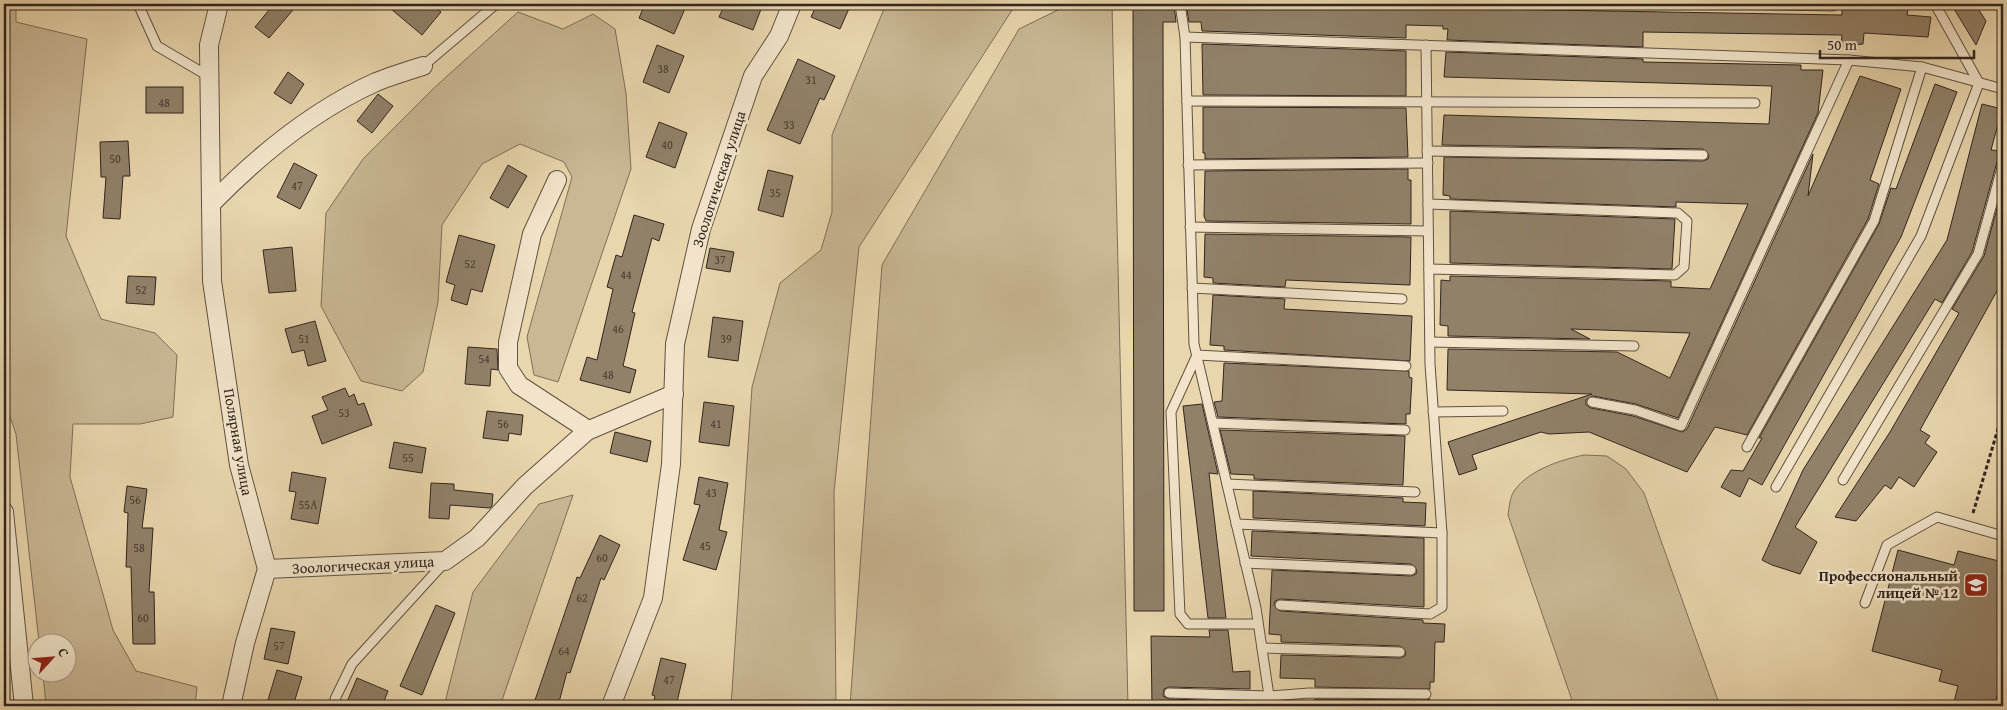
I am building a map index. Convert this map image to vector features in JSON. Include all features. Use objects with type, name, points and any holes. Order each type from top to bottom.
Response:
[{"type":"street","name":"Полярная улица","points":[[219,4],[209,45],[213,202],[212,281],[239,465],[267,569]]},
{"type":"street","name":"Зоологическая улица","points":[[611,706],[652,598],[671,464],[675,344],[700,229],[753,76],[778,36],[792,4]]},
{"type":"street","points":[[213,202],[245,169],[312,118],[376,82],[423,66]]},
{"type":"street","points":[[557,180],[532,234],[508,342],[508,368],[518,386],[588,430]]},
{"type":"street","name":"Зоологическая улица","points":[[267,569],[446,561],[477,538],[525,486],[588,430],[674,394]]},
{"type":"street","points":[[4,512],[24,706]]},
{"type":"street","points":[[231,706],[246,643],[267,569]]},
{"type":"lane","points":[[138,4],[157,46],[210,77]]},
{"type":"lane","points":[[423,66],[496,4]]},
{"type":"lane","points":[[1180,4],[1184,37],[1187,101],[1194,344],[1258,624],[1269,696],[1274,706]]},
{"type":"lane","points":[[1726,4],[1833,6]]},
{"type":"lane","points":[[1776,487],[1921,236],[1979,83],[1935,4]]},
{"type":"lane","points":[[1999,4],[2003,11]]},
{"type":"lane","points":[[1184,37],[1849,60],[1922,67],[2003,89]]},
{"type":"lane","points":[[1280,605],[1430,614],[1442,607],[1442,533],[1430,342],[1426,45]]},
{"type":"lane","points":[[1592,402],[1635,410],[1681,426],[1849,60]]},
{"type":"lane","points":[[1747,447],[1874,222],[1922,67]]},
{"type":"lane","points":[[1187,101],[1427,100],[1755,103]]},
{"type":"lane","points":[[1427,151],[1703,156]]},
{"type":"lane","points":[[1188,165],[1428,163]]},
{"type":"lane","points":[[1842,480],[1978,254],[2003,164]]},
{"type":"lane","points":[[1428,204],[1678,213],[1687,221],[1684,267],[1675,275],[1429,269]]},
{"type":"lane","points":[[1190,228],[1428,232]]},
{"type":"lane","points":[[1192,288],[1402,299]]},
{"type":"lane","points":[[1430,342],[1634,346]]},
{"type":"lane","points":[[1197,355],[1406,366]]},
{"type":"lane","points":[[1197,355],[1171,412],[1180,614],[1188,624],[1258,624]]},
{"type":"lane","points":[[1434,412],[1503,411]]},
{"type":"lane","points":[[1213,423],[1406,430]]},
{"type":"lane","points":[[1227,484],[1415,492]]},
{"type":"lane","points":[[1865,604],[1887,545],[1937,517],[2003,536]]},
{"type":"lane","points":[[1236,524],[1442,533]]},
{"type":"lane","points":[[335,699],[352,664],[446,561]]},
{"type":"lane","points":[[1245,563],[1411,570]]},
{"type":"lane","points":[[1262,648],[1400,652]]},
{"type":"lane","points":[[1169,694],[1269,696],[1309,693],[1426,694]]},
{"type":"path","points":[[1970,526],[2003,412]]},
{"type":"shaded area","points":[[4,4],[16,4],[16,22],[87,39],[66,236],[101,319],[155,333],[177,355],[173,417],[140,424],[73,424],[70,477],[113,630],[136,671],[197,687],[195,706],[46,706],[44,682],[78,682],[78,632],[38,632],[16,434],[4,399]]},
{"type":"shaded area","points":[[886,4],[1016,4],[859,247],[834,492],[836,706],[731,706],[752,387],[780,283],[821,250],[832,212],[832,135]]},
{"type":"shaded area","points":[[1070,4],[1112,4],[1128,706],[850,706],[882,265],[1019,29]]},
{"type":"shaded area","points":[[518,12],[563,29],[593,14],[615,29],[626,93],[631,169],[558,382],[534,375],[527,337],[572,177],[564,162],[520,144],[482,164],[442,225],[438,302],[423,372],[402,391],[361,381],[321,306],[326,213],[363,159],[434,88]]},
{"type":"shaded area","points":[[1584,455],[1607,456],[1626,469],[1644,493],[1720,706],[1574,706],[1508,515],[1514,491],[1528,477],[1555,463]]},
{"type":"shaded area","points":[[573,495],[500,706],[444,706],[473,592],[539,504]]},
{"type":"building","points":[[274,4],[298,4],[269,38],[255,27]]},
{"type":"building","points":[[385,4],[431,4],[441,12],[422,35]]},
{"type":"building","points":[[645,4],[687,4],[674,34],[639,18]]},
{"type":"building","points":[[725,4],[763,4],[753,30],[719,17]]},
{"type":"building","points":[[817,4],[851,4],[840,29],[811,17]]},
{"type":"building","points":[[1133,4],[1174,4],[1176,22],[1163,22],[1164,611],[1134,611]]},
{"type":"building","points":[[1186,4],[1430,6],[1430,8],[1842,15],[1842,4],[1909,4],[1907,15],[1931,17],[1928,37],[1864,33],[1863,44],[1841,46],[1842,35],[1643,32],[1643,47],[1447,40],[1448,29],[1443,29],[1443,26],[1406,25],[1406,38],[1202,31],[1201,22],[1189,22]]},
{"type":"building","points":[[1951,4],[1975,4],[1986,21],[1976,45]]},
{"type":"building","points":[[1202,44],[1406,51],[1406,96],[1203,95]]},
{"type":"building","points":[[657,45],[684,56],[669,93],[643,82]]},
{"type":"building","points":[[1446,52],[1643,59],[1643,62],[1801,65],[1801,70],[1823,70],[1818,113],[1678,418],[1636,404],[1593,396],[1586,400],[1586,405],[1591,408],[1633,416],[1682,432],[1687,429],[1813,154],[1808,196],[1860,76],[1901,89],[1870,180],[1879,184],[1868,219],[1747,435],[1715,427],[1687,472],[1589,432],[1549,434],[1541,432],[1472,455],[1477,469],[1459,475],[1448,442],[1592,394],[1447,390],[1448,349],[1617,352],[1670,378],[1690,333],[1571,329],[1590,339],[1448,336],[1448,326],[1440,325],[1441,280],[1450,281],[1450,276],[1671,281],[1671,287],[1710,289],[1748,204],[1676,202],[1676,207],[1450,199],[1450,196],[1443,195],[1444,157],[1703,161],[1708,159],[1709,155],[1703,149],[1442,145],[1444,115],[1769,124],[1772,86],[1444,77]]},
{"type":"building","points":[[798,59],[835,76],[824,100],[820,98],[800,144],[767,130]]},
{"type":"building","points":[[288,72],[304,84],[291,104],[274,93]]},
{"type":"building","points":[[1935,84],[1957,92],[1901,237],[1762,485],[1749,478],[1740,497],[1721,487],[1731,470],[1743,471],[1762,438],[1759,438],[1879,224],[1891,188],[1896,189]]},
{"type":"building","points":[[146,87],[183,87],[183,113],[146,113]]},
{"type":"building","points":[[378,94],[393,106],[372,133],[357,121]]},
{"type":"building","points":[[1982,104],[2002,109],[1991,150],[2003,151],[2003,158],[1997,162],[1972,252],[1942,303],[1935,299],[1795,527],[1817,542],[1800,574],[1772,565],[1762,560],[1803,470],[1947,240]]},
{"type":"building","points":[[1203,107],[1406,108],[1408,157],[1205,159],[1205,153],[1203,153]]},
{"type":"building","points":[[659,122],[687,133],[675,168],[646,157]]},
{"type":"building","points":[[128,141],[130,176],[123,176],[120,219],[103,218],[106,177],[101,177],[100,142]]},
{"type":"building","points":[[294,163],[317,175],[300,209],[277,197]]},
{"type":"building","points":[[508,165],[527,176],[508,208],[490,198]]},
{"type":"building","points":[[1408,169],[1408,180],[1411,180],[1411,224],[1206,221],[1204,216],[1205,171]]},
{"type":"building","points":[[768,170],[793,176],[783,217],[758,210]]},
{"type":"building","points":[[2003,186],[2003,280],[1920,430],[1930,436],[1925,443],[1937,452],[1914,487],[1899,477],[1891,489],[1885,485],[1856,521],[1835,517],[1890,432],[1959,313],[1952,309],[1984,256]]},
{"type":"building","points":[[1450,211],[1675,219],[1672,269],[1450,263]]},
{"type":"building","points":[[634,215],[664,224],[659,241],[652,238],[632,312],[635,313],[623,366],[636,370],[630,393],[580,380],[587,357],[597,360],[613,289],[607,287],[616,255],[622,257]]},
{"type":"building","points":[[1205,234],[1411,237],[1410,285],[1286,280],[1285,287],[1213,283],[1213,278],[1204,277]]},
{"type":"building","points":[[459,235],[495,245],[482,292],[471,289],[467,305],[451,300],[455,285],[446,282]]},
{"type":"building","points":[[292,247],[296,291],[269,293],[263,250]]},
{"type":"building","points":[[710,248],[734,252],[730,272],[706,268]]},
{"type":"building","points":[[128,276],[156,277],[154,305],[126,303]]},
{"type":"building","points":[[1213,295],[1285,299],[1284,309],[1412,316],[1410,361],[1224,350],[1224,346],[1210,345]]},
{"type":"building","points":[[713,317],[743,321],[738,361],[708,357]]},
{"type":"building","points":[[315,321],[326,361],[308,366],[304,350],[292,353],[285,329]]},
{"type":"building","points":[[468,347],[497,349],[498,370],[491,369],[490,386],[465,384]]},
{"type":"building","points":[[1224,363],[1409,371],[1409,377],[1412,378],[1410,414],[1406,414],[1406,424],[1218,417],[1214,402],[1222,401]]},
{"type":"building","points":[[345,388],[349,397],[354,394],[358,405],[364,403],[372,425],[322,444],[312,416],[328,410],[322,397]]},
{"type":"building","points":[[704,402],[734,406],[729,446],[699,442]]},
{"type":"building","points":[[1202,404],[1218,474],[1209,473],[1226,618],[1208,618],[1183,406]]},
{"type":"building","points":[[487,411],[523,415],[521,435],[509,433],[508,441],[483,438]]},
{"type":"building","points":[[1220,430],[1405,436],[1403,485],[1254,479],[1254,475],[1231,474]]},
{"type":"building","points":[[615,432],[651,441],[647,462],[610,453]]},
{"type":"building","points":[[394,442],[426,448],[422,473],[389,468]]},
{"type":"building","points":[[292,472],[326,478],[318,524],[291,519],[296,492],[289,491]]},
{"type":"building","points":[[699,477],[728,483],[719,530],[727,532],[716,570],[683,560],[700,505],[694,504]]},
{"type":"building","points":[[431,483],[454,484],[454,490],[493,494],[492,506],[490,508],[450,505],[449,519],[429,518]]},
{"type":"building","points":[[127,486],[147,489],[142,528],[153,528],[149,592],[154,592],[155,644],[133,644],[131,567],[126,567],[128,513],[124,512]]},
{"type":"building","points":[[1253,491],[1403,498],[1403,502],[1426,503],[1425,526],[1253,518]]},
{"type":"building","points":[[1252,531],[1424,538],[1424,607],[1280,599],[1275,601],[1274,605],[1280,611],[1423,620],[1423,623],[1445,624],[1444,642],[1435,642],[1434,682],[1430,682],[1430,689],[1315,687],[1315,679],[1280,678],[1281,655],[1400,658],[1405,656],[1406,652],[1400,646],[1281,642],[1281,635],[1269,634],[1272,570],[1411,576],[1416,574],[1417,570],[1411,564],[1251,556]]},
{"type":"building","points":[[600,535],[620,545],[604,580],[601,578],[570,673],[567,672],[558,706],[533,706],[577,577],[580,578]]},
{"type":"building","points":[[1898,550],[1954,565],[1958,551],[2003,562],[2003,698],[1997,696],[1994,706],[1953,706],[1958,686],[1939,681],[1942,670],[1872,651]]},
{"type":"building","points":[[436,605],[455,613],[422,695],[400,686]]},
{"type":"building","points":[[271,628],[295,632],[288,664],[264,659]]},
{"type":"building","points":[[1209,630],[1228,630],[1233,672],[1250,671],[1250,689],[1169,687],[1164,689],[1163,696],[1169,699],[1249,702],[1249,706],[1152,706],[1151,636],[1210,637]]},
{"type":"building","points":[[661,658],[686,664],[676,706],[653,706],[655,696],[652,695]]},
{"type":"building","points":[[277,670],[302,677],[293,706],[268,700]]},
{"type":"building","points":[[357,678],[388,691],[382,706],[358,706],[347,702]]},
{"type":"building","points":[[1315,699],[1430,699],[1429,706],[1314,706]]},
{"type":"place","name":"Профессиональный лицей № 12","points":[[1976,585]]}]
